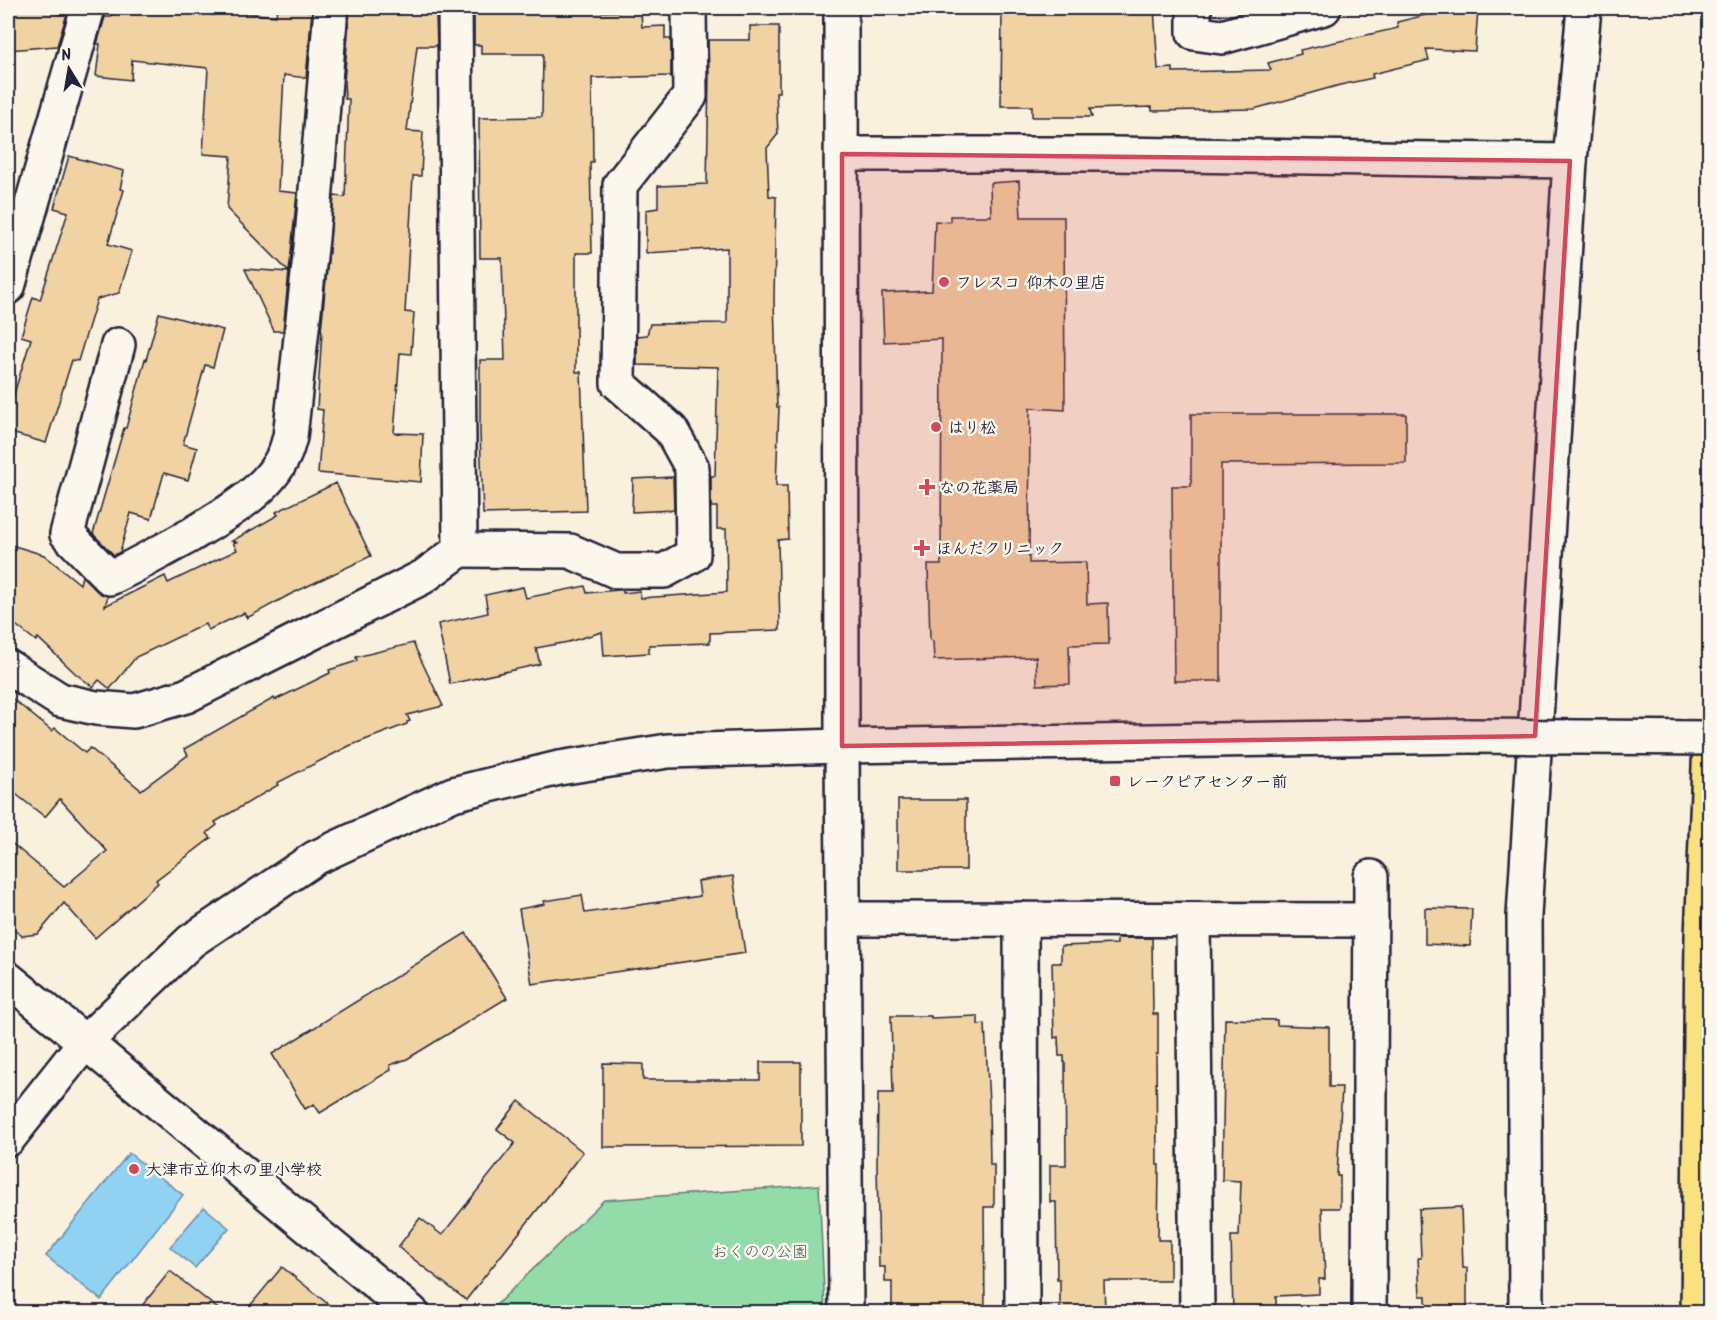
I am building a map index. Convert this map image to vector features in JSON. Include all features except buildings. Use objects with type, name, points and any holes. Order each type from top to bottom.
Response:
[{"type":"highway","points":[[1698,1312],[1702,937],[1710,743]]},
{"type":"street","points":[[8,287],[88,8]]},
{"type":"street","points":[[118,345],[67,534],[110,578],[138,565],[246,501],[265,482],[284,456],[290,437],[311,250],[331,8]]},
{"type":"street","points":[[455,8],[460,550]]},
{"type":"street","points":[[8,667],[60,700],[96,708],[134,711],[186,696],[423,577],[460,550],[570,551],[616,571],[664,571],[693,555],[692,468],[671,430],[618,383],[620,185],[690,96],[689,8]]},
{"type":"street","points":[[841,8],[846,1312]]},
{"type":"street","points":[[1194,8],[1194,33],[1222,37],[1324,8]]},
{"type":"street","points":[[1526,1312],[1524,916],[1570,161],[1584,8]]},
{"type":"street","points":[[842,154],[1113,154],[1570,161]]},
{"type":"street","points":[[8,1139],[85,1042],[191,940],[315,858],[453,794],[559,768],[668,751],[843,746],[1468,736],[1710,738]]},
{"type":"street","points":[[1369,1312],[1371,877]]},
{"type":"street","points":[[844,919],[1371,920]]},
{"type":"street","points":[[1021,919],[1022,1312]]},
{"type":"street","points":[[1193,920],[1197,1312]]},
{"type":"street","points":[[8,979],[411,1312]]},
{"type":"highlighted area","points":[[842,154],[1570,161],[1535,736],[842,746]]},
{"type":"green space","name":"おくのの公園","points":[[819,1185],[825,1312],[489,1312],[604,1200]]},
{"type":"water","points":[[129,1153],[183,1195],[101,1300],[46,1256]]},
{"type":"water","points":[[204,1207],[229,1228],[195,1268],[170,1247]]},
{"type":"place","name":"フレスコ 仰木の里店","points":[[944,282]]},
{"type":"place","name":"はり松","points":[[936,427]]},
{"type":"place","name":"なの花薬局","points":[[927,487]]},
{"type":"place","name":"ほんだクリニック","points":[[922,548]]},
{"type":"place","name":"レークピアセンター前","points":[[1115,781]]},
{"type":"place","name":"大津市立仰木の里小学校","points":[[134,1169]]}]
